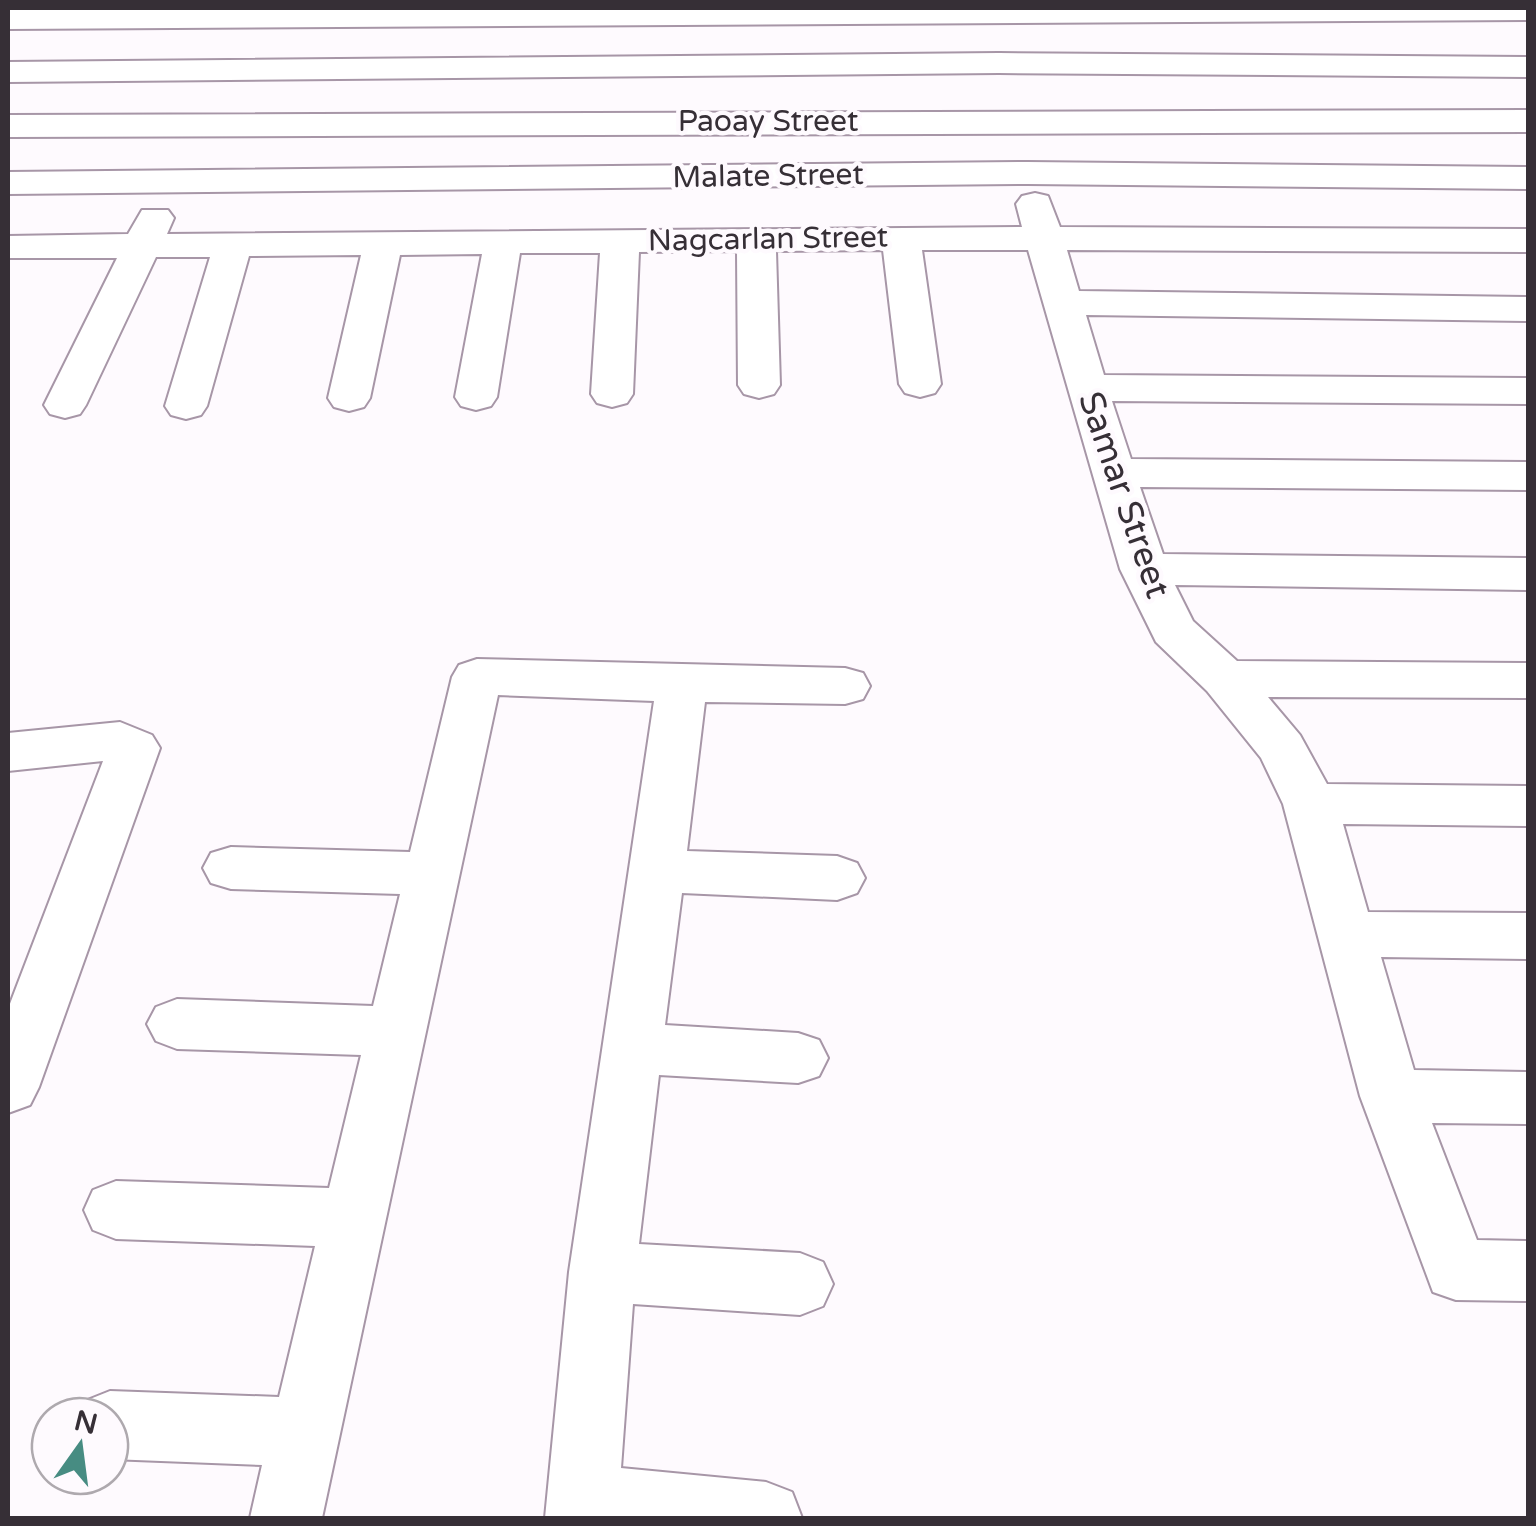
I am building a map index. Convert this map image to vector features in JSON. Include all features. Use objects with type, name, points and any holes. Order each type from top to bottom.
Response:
[{"type":"street","name":"Samar Street","points":[[984,9],[1061,304],[1144,569],[1173,630],[1225,679],[1282,748],[1310,804],[1392,1096],[1456,1270],[1528,1271]]},
{"type":"street","points":[[8,19],[236,12],[1528,10]]},
{"type":"street","points":[[65,405],[143,246],[236,12]]},
{"type":"street","points":[[8,72],[998,64],[1528,67]]},
{"type":"street","name":"Paoay Street","points":[[8,126],[1528,121]]},
{"type":"street","name":"Malate Street","points":[[8,184],[1028,173],[1528,178]]},
{"type":"street","points":[[756,238],[759,385]]},
{"type":"street","name":"Nagcarlan Street","points":[[8,247],[756,238],[1528,240]]},
{"type":"street","points":[[901,238],[920,384]]},
{"type":"street","points":[[612,394],[620,240]]},
{"type":"street","points":[[476,397],[502,242]]},
{"type":"street","points":[[348,398],[383,243]]},
{"type":"street","points":[[186,406],[233,244]]},
{"type":"street","points":[[1061,304],[1528,310]]},
{"type":"street","points":[[1086,388],[1528,390]]},
{"type":"street","points":[[1116,473],[1528,476]]},
{"type":"street","points":[[1144,569],[1528,574]]},
{"type":"street","points":[[286,1518],[477,677],[845,686]]},
{"type":"street","points":[[1225,679],[1528,680]]},
{"type":"street","points":[[682,684],[602,1272],[582,1509],[766,1518]]},
{"type":"street","points":[[8,752],[120,741],[134,748],[8,1087]]},
{"type":"street","points":[[1310,804],[1528,806]]},
{"type":"street","points":[[231,868],[432,874]]},
{"type":"street","points":[[656,871],[837,878]]},
{"type":"street","points":[[1348,934],[1528,936]]},
{"type":"street","points":[[177,1024],[396,1032]]},
{"type":"street","points":[[633,1048],[798,1058]]},
{"type":"street","points":[[1392,1096],[1528,1098]]},
{"type":"street","points":[[116,1210],[354,1218]]},
{"type":"street","points":[[602,1272],[800,1284]]},
{"type":"street","points":[[130,1426],[305,1432]]}]
